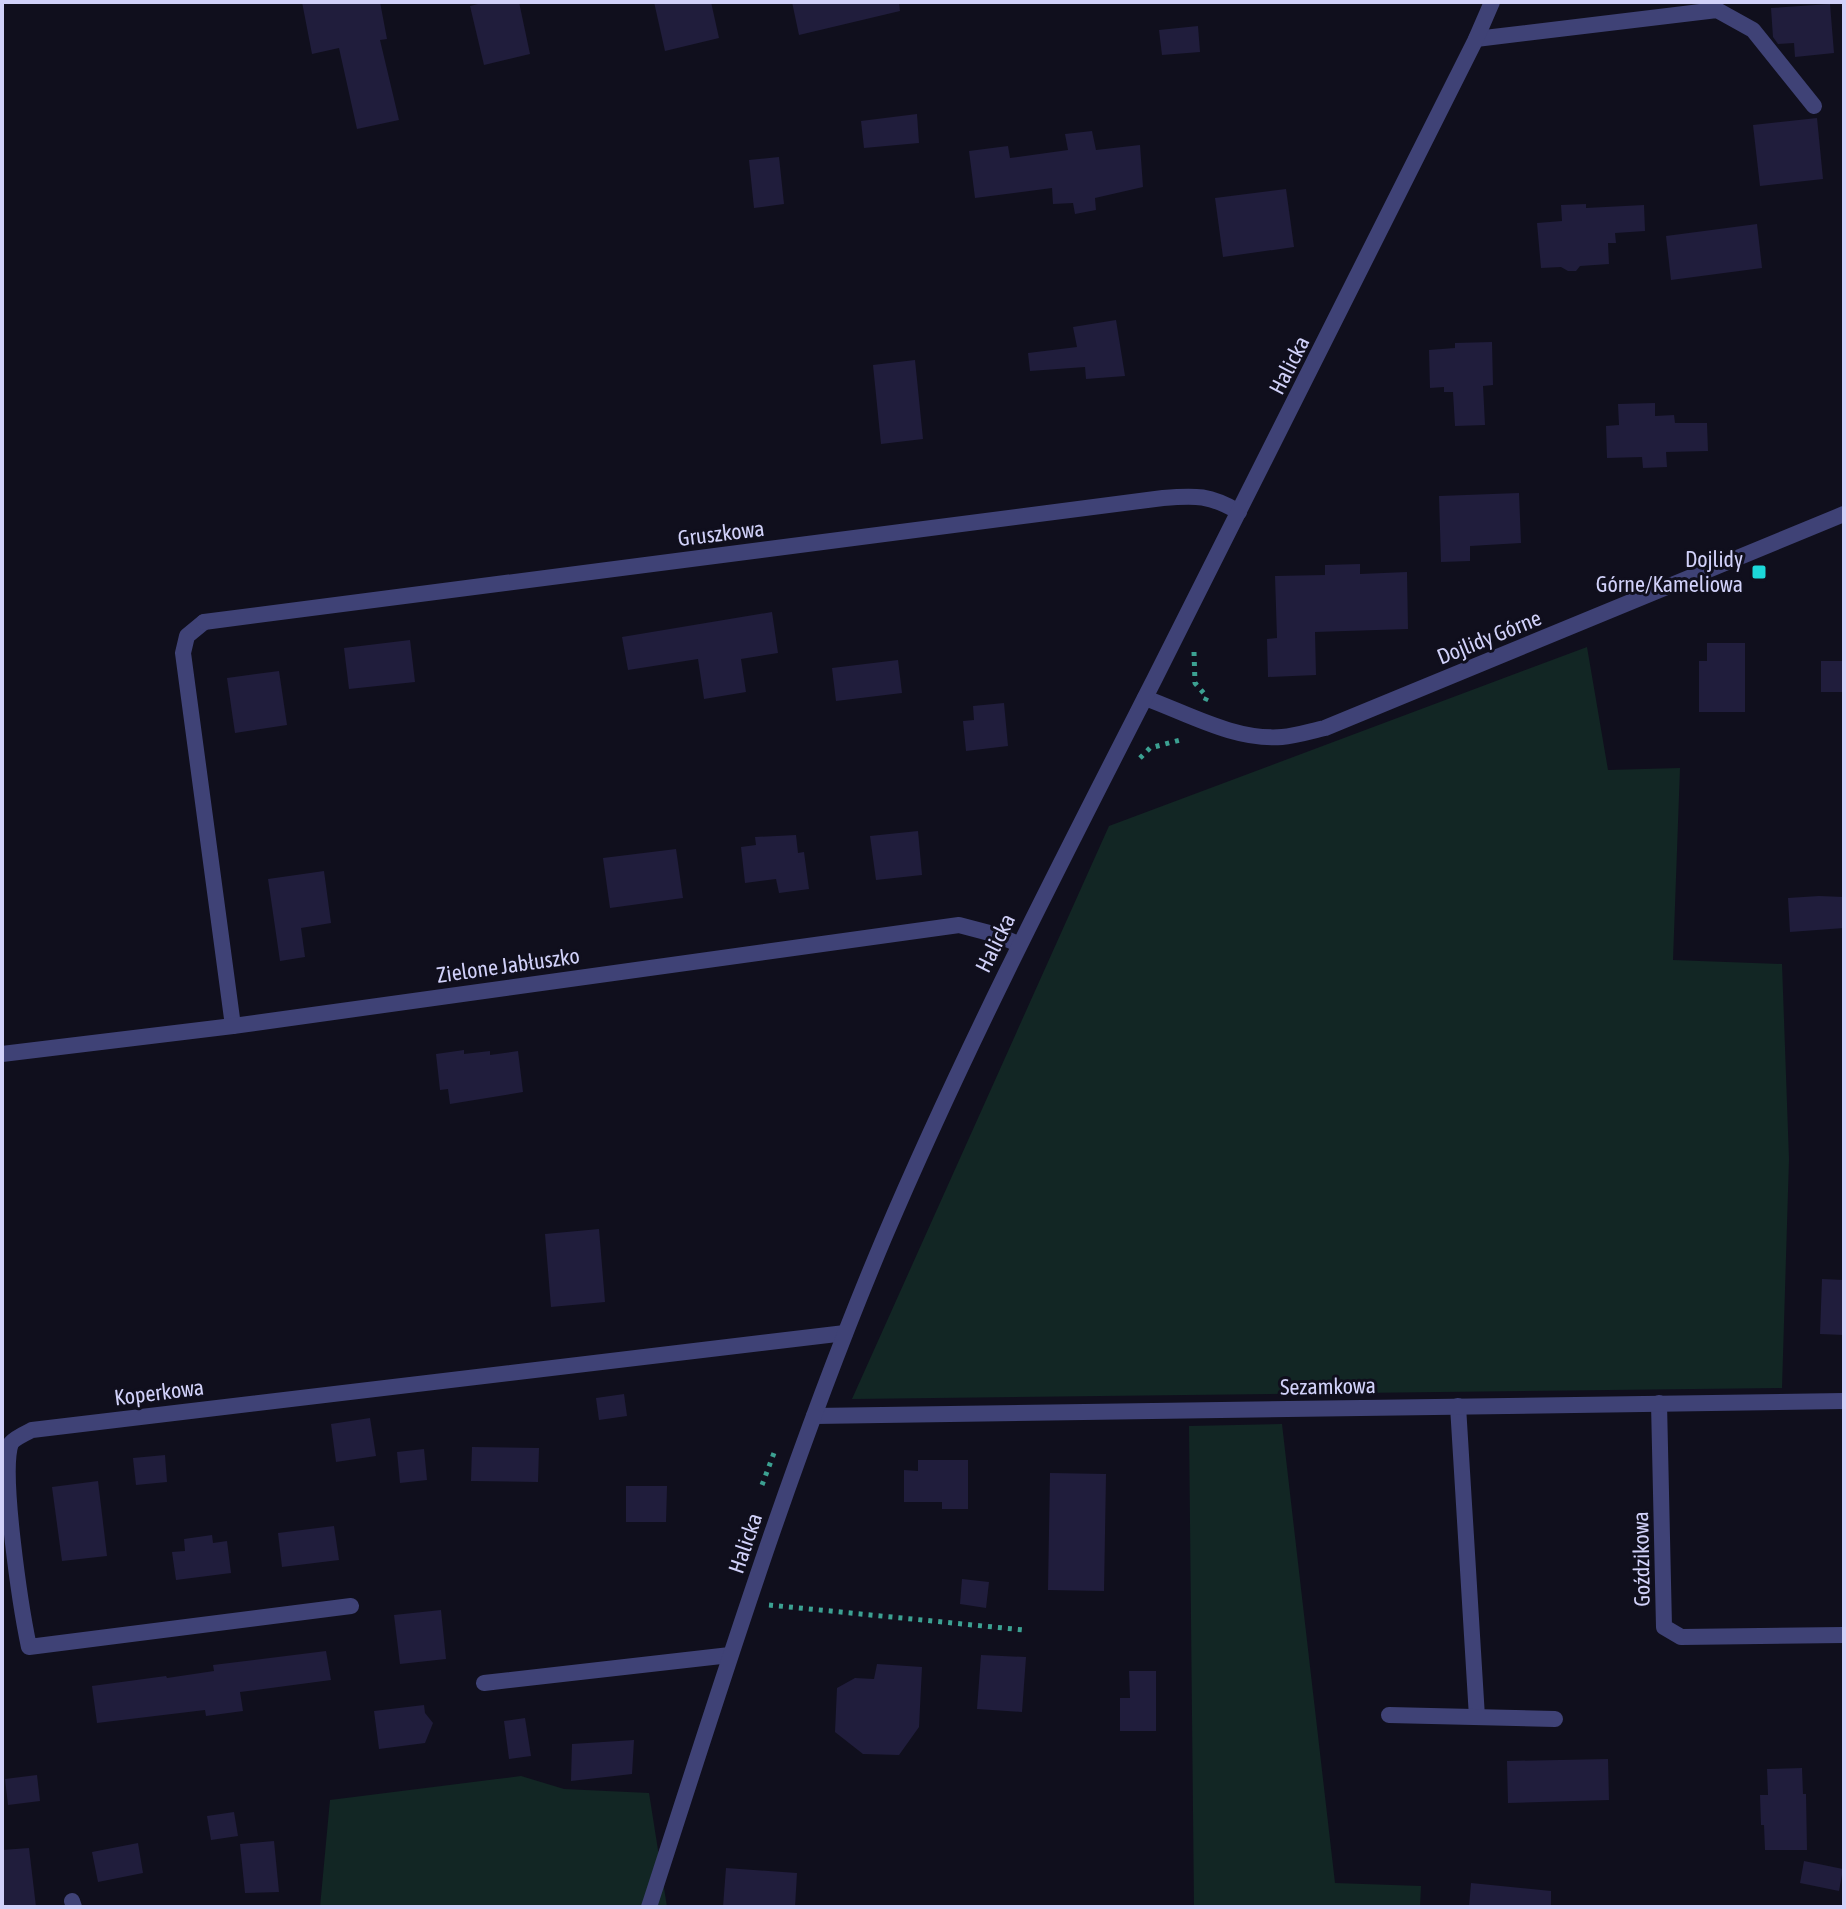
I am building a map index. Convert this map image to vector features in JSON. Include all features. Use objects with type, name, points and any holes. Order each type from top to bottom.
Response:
[{"type":"street","name":"Halicka","points":[[649,1907],[730,1655],[814,1416],[845,1333],[932,1129],[1018,944],[1239,512],[1492,2]]},
{"type":"street","points":[[1476,39],[1717,10],[1753,30],[1814,106]]},
{"type":"street","name":"Gruszkowa","points":[[233,1026],[183,653],[187,636],[204,622],[1163,498],[1200,495],[1219,500],[1239,512]]},
{"type":"street","name":"Dojlidy Górne","points":[[1145,698],[1246,734],[1281,738],[1325,728],[1844,514]]},
{"type":"street","name":"Zielone Jabłuszko","points":[[2,1054],[233,1026],[959,925],[1018,944]]},
{"type":"street","name":"Koperkowa","points":[[351,1606],[29,1647],[8,1568],[3,1467],[11,1442],[32,1430],[845,1333]]},
{"type":"street","name":"Sezamkowa","points":[[814,1416],[1844,1401]]},
{"type":"street","name":"Goździkowa","points":[[1659,1403],[1664,1627],[1681,1637],[1844,1635]]},
{"type":"street","points":[[1458,1406],[1477,1717]]},
{"type":"street","points":[[484,1683],[730,1655]]},
{"type":"street","points":[[1389,1715],[1555,1719]]},
{"type":"path","points":[[1194,653],[1195,683],[1207,697]]},
{"type":"path","points":[[763,1619],[772,1591]]},
{"type":"path","points":[[748,1603],[1024,1630]]},
{"type":"green space","points":[[1587,647],[1608,770],[1680,768],[1673,960],[1782,964],[1789,1159],[1782,1388],[852,1399],[1109,826]]},
{"type":"green space","points":[[1282,1424],[1335,1883],[1421,1886],[1420,1907],[1194,1907],[1189,1426]]},
{"type":"green space","points":[[521,1776],[564,1789],[649,1793],[667,1907],[320,1907],[330,1800]]},
{"type":"building","points":[[302,2],[380,2],[387,39],[380,40],[399,120],[357,129],[339,48],[312,54]]},
{"type":"building","points":[[486,2],[519,2],[530,54],[484,65],[470,6]]},
{"type":"building","points":[[654,2],[711,2],[719,38],[665,51]]},
{"type":"building","points":[[792,2],[899,2],[900,11],[799,35]]},
{"type":"building","points":[[1830,4],[1834,53],[1795,57],[1794,43],[1778,44],[1773,37],[1771,8]]},
{"type":"building","points":[[1198,26],[1200,52],[1162,55],[1159,30]]},
{"type":"building","points":[[917,114],[919,143],[864,148],[861,121]]},
{"type":"building","points":[[1817,118],[1823,179],[1760,186],[1753,125]]},
{"type":"building","points":[[1092,131],[1096,150],[1140,145],[1143,187],[1095,198],[1096,210],[1075,214],[1073,203],[1053,204],[1052,188],[975,198],[969,151],[1008,146],[1010,158],[1068,150],[1065,134]]},
{"type":"building","points":[[779,157],[784,204],[754,208],[749,160]]},
{"type":"building","points":[[1286,189],[1294,247],[1223,257],[1215,198]]},
{"type":"building","points":[[1586,204],[1586,208],[1644,205],[1645,231],[1615,233],[1616,243],[1608,243],[1609,264],[1580,266],[1576,271],[1561,267],[1541,268],[1537,223],[1562,221],[1561,205]]},
{"type":"building","points":[[1757,224],[1762,268],[1671,280],[1666,236]]},
{"type":"building","points":[[1116,320],[1125,376],[1086,379],[1085,367],[1030,371],[1028,353],[1077,347],[1073,327]]},
{"type":"building","points":[[1492,342],[1493,385],[1483,386],[1485,425],[1455,426],[1453,392],[1444,392],[1444,387],[1430,388],[1429,350],[1455,348],[1455,343]]},
{"type":"building","points":[[915,360],[923,439],[881,444],[873,365]]},
{"type":"building","points":[[1655,403],[1655,416],[1674,415],[1675,423],[1707,423],[1708,451],[1666,452],[1667,467],[1643,468],[1642,457],[1607,458],[1606,426],[1619,425],[1618,404]]},
{"type":"building","points":[[1519,493],[1521,543],[1470,546],[1470,561],[1441,562],[1439,496]]},
{"type":"building","points":[[1360,564],[1360,574],[1407,572],[1408,629],[1315,632],[1316,675],[1268,677],[1267,639],[1277,638],[1275,576],[1325,575],[1325,565]]},
{"type":"building","points":[[772,612],[778,653],[741,659],[746,692],[704,699],[698,659],[628,670],[622,637]]},
{"type":"building","points":[[410,640],[415,682],[349,689],[344,648]]},
{"type":"building","points":[[1707,643],[1745,643],[1745,712],[1699,712],[1699,661],[1707,661]]},
{"type":"building","points":[[898,660],[902,693],[836,701],[832,668]]},
{"type":"building","points":[[1821,661],[1844,661],[1844,692],[1821,692]]},
{"type":"building","points":[[279,671],[287,725],[235,733],[227,678]]},
{"type":"building","points":[[1004,703],[1008,746],[966,751],[963,721],[974,720],[973,706]]},
{"type":"building","points":[[918,831],[922,875],[876,880],[870,836]]},
{"type":"building","points":[[796,835],[798,853],[804,852],[809,889],[779,893],[776,879],[745,883],[741,847],[756,845],[755,837]]},
{"type":"building","points":[[676,849],[683,898],[610,908],[603,858]]},
{"type":"building","points":[[324,871],[331,923],[301,928],[305,957],[280,961],[268,879]]},
{"type":"building","points":[[1844,897],[1844,928],[1790,932],[1788,898]]},
{"type":"building","points":[[464,1050],[464,1054],[490,1051],[490,1055],[518,1051],[523,1092],[450,1104],[448,1089],[440,1090],[436,1054]]},
{"type":"building","points":[[599,1229],[605,1302],[551,1307],[545,1234]]},
{"type":"building","points":[[1822,1279],[1844,1280],[1844,1335],[1820,1334]]},
{"type":"building","points":[[624,1394],[627,1416],[599,1420],[596,1398]]},
{"type":"building","points":[[370,1418],[376,1456],[336,1462],[331,1424]]},
{"type":"building","points":[[472,1447],[539,1448],[538,1482],[471,1481]]},
{"type":"building","points":[[424,1449],[427,1480],[400,1483],[397,1452]]},
{"type":"building","points":[[165,1455],[167,1482],[136,1485],[133,1458]]},
{"type":"building","points":[[918,1460],[968,1460],[968,1509],[942,1509],[942,1502],[904,1502],[904,1470],[918,1471]]},
{"type":"building","points":[[1050,1473],[1106,1474],[1104,1591],[1048,1590]]},
{"type":"building","points":[[98,1481],[107,1556],[62,1561],[52,1487]]},
{"type":"building","points":[[626,1486],[667,1486],[666,1522],[626,1522]]},
{"type":"building","points":[[334,1526],[339,1560],[282,1567],[278,1533]]},
{"type":"building","points":[[212,1535],[213,1543],[227,1541],[231,1573],[176,1580],[172,1552],[185,1551],[184,1539]]},
{"type":"building","points":[[962,1579],[989,1582],[986,1608],[960,1604]]},
{"type":"building","points":[[441,1610],[446,1659],[400,1664],[394,1615]]},
{"type":"building","points":[[326,1651],[331,1680],[240,1692],[243,1711],[206,1716],[205,1710],[97,1723],[92,1686],[214,1671],[213,1665]]},
{"type":"building","points":[[981,1655],[1026,1657],[1022,1712],[977,1709]]},
{"type":"building","points":[[877,1664],[922,1667],[919,1727],[899,1755],[863,1754],[835,1732],[837,1688],[855,1678],[874,1679]]},
{"type":"building","points":[[1129,1671],[1156,1671],[1156,1731],[1120,1731],[1120,1698],[1130,1698]]},
{"type":"building","points":[[424,1705],[425,1713],[433,1723],[425,1743],[379,1749],[374,1711]]},
{"type":"building","points":[[525,1718],[531,1756],[509,1759],[504,1721]]},
{"type":"building","points":[[634,1740],[632,1774],[571,1781],[572,1744]]},
{"type":"building","points":[[1608,1759],[1609,1800],[1508,1803],[1507,1761]]},
{"type":"building","points":[[1802,1768],[1803,1794],[1806,1794],[1807,1850],[1765,1850],[1760,1795],[1768,1795],[1767,1769]]},
{"type":"building","points":[[37,1775],[40,1801],[8,1805],[5,1779]]},
{"type":"building","points":[[234,1812],[238,1836],[211,1840],[207,1816]]},
{"type":"building","points":[[274,1841],[279,1892],[245,1893],[240,1844]]},
{"type":"building","points":[[138,1843],[143,1873],[98,1882],[92,1852]]},
{"type":"building","points":[[29,1848],[36,1907],[2,1907],[2,1850]]},
{"type":"building","points":[[1804,1861],[1843,1869],[1839,1891],[1800,1883]]},
{"type":"building","points":[[726,1868],[797,1873],[795,1907],[723,1907]]},
{"type":"building","points":[[1471,1883],[1551,1891],[1551,1907],[1469,1907]]},
{"type":"place","name":"Dojlidy Górne/Kameliowa","points":[[1759,572]]}]
